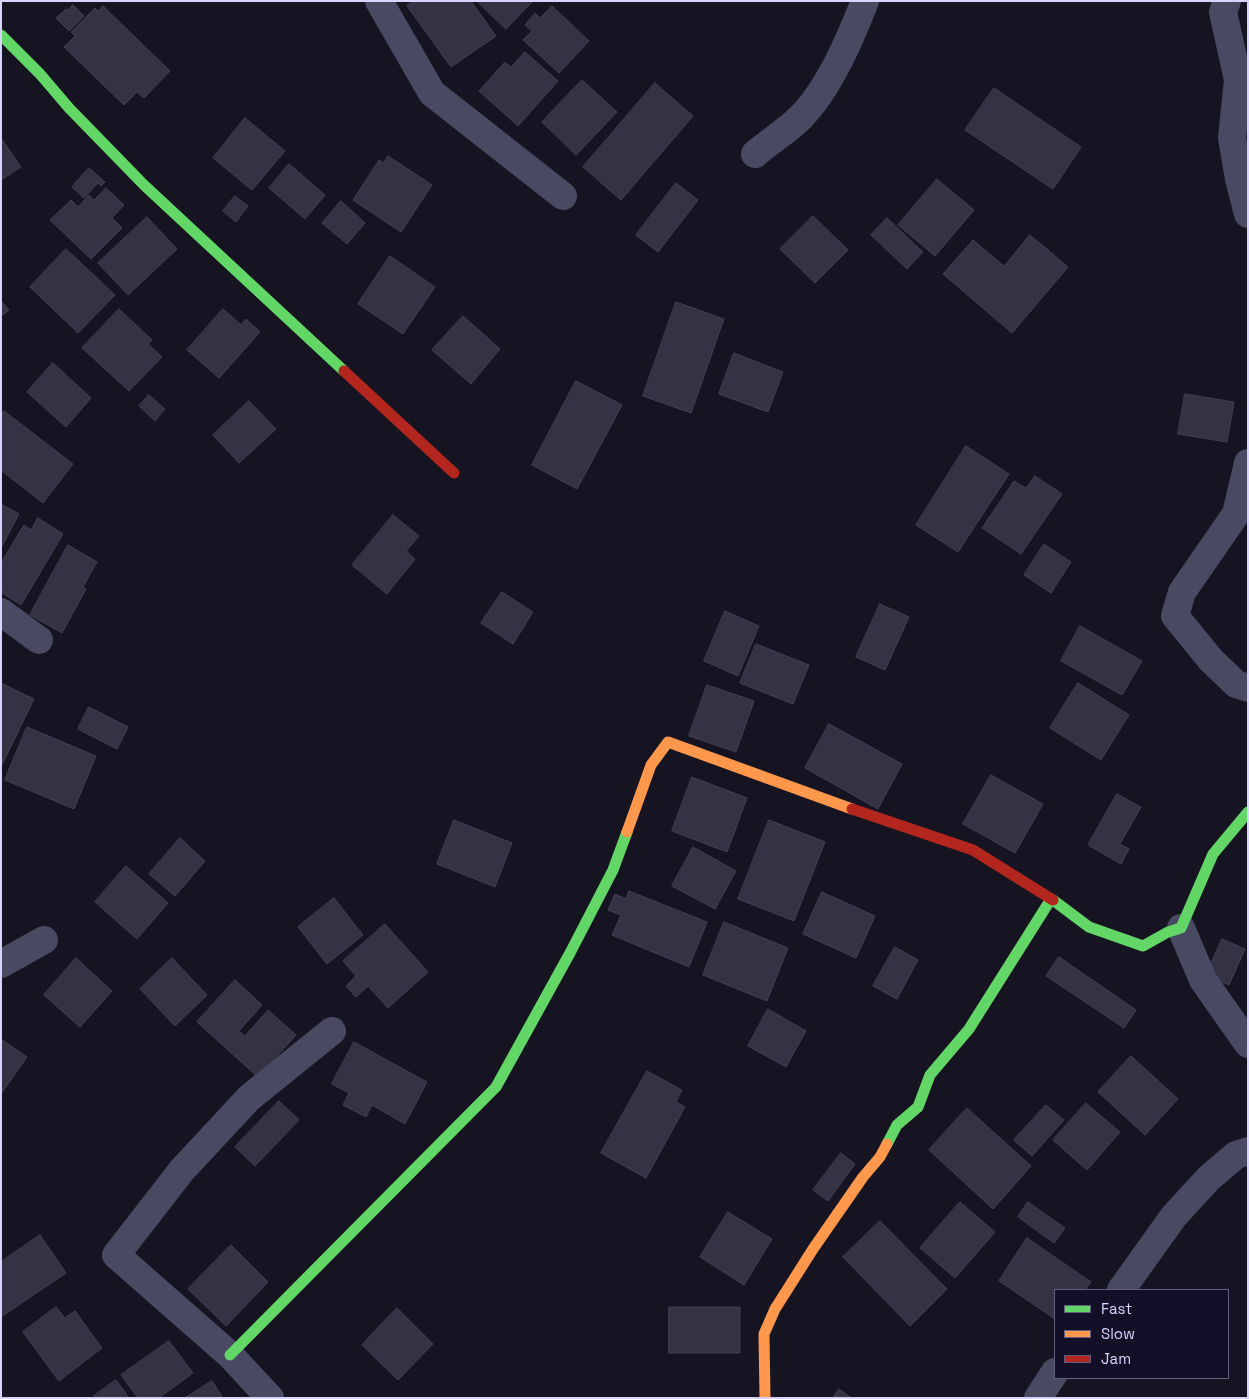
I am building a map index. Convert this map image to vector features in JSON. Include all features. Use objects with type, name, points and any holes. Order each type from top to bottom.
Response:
[{"type":"street","points":[[379,1],[432,93],[563,196]]},
{"type":"street","points":[[755,154],[800,118],[824,89],[857,22],[865,1]]},
{"type":"street","points":[[1226,1],[1223,12],[1238,80],[1232,138],[1239,179],[1248,214]]},
{"type":"street","points":[[1,35],[144,185],[454,473]]},
{"type":"street","points":[[1248,462],[1236,514],[1182,592],[1175,616],[1211,660],[1236,684],[1248,688]]},
{"type":"street","points":[[1,612],[39,640]]},
{"type":"street","points":[[230,1355],[496,1087],[613,870],[651,764],[668,742],[906,828],[973,850],[1051,899],[1089,927],[1143,946],[1168,932],[1181,928]]},
{"type":"street","points":[[1248,812],[1213,854],[1181,928],[1203,980],[1248,1044]]},
{"type":"street","points":[[765,1398],[764,1334],[775,1309],[813,1249],[868,1170],[880,1157],[897,1125],[918,1107],[930,1075],[969,1029],[1051,899]]},
{"type":"street","points":[[1,964],[44,940]]},
{"type":"street","points":[[270,1398],[230,1355],[116,1255],[182,1170],[249,1098],[332,1031]]},
{"type":"street","points":[[1123,1289],[1174,1216],[1209,1178],[1236,1155],[1248,1151]]},
{"type":"street","points":[[1038,1398],[1054,1374]]},
{"type":"building","points":[[413,1],[471,1],[496,36],[451,67],[407,6]]},
{"type":"building","points":[[477,1],[533,1],[506,29]]},
{"type":"building","points":[[73,5],[84,16],[69,31],[56,18]]},
{"type":"building","points":[[103,6],[170,71],[144,98],[137,92],[124,105],[64,47],[75,36],[71,32],[95,8],[98,11]]},
{"type":"building","points":[[552,6],[589,41],[559,73],[523,40],[532,31],[525,25],[535,13],[540,18]]},
{"type":"building","points":[[525,52],[558,81],[518,126],[479,91],[505,62],[511,67]]},
{"type":"building","points":[[582,80],[617,112],[576,155],[542,122]]},
{"type":"building","points":[[655,83],[693,116],[621,200],[583,167]]},
{"type":"building","points":[[994,88],[1081,147],[1053,189],[965,130]]},
{"type":"building","points":[[245,118],[285,151],[252,190],[213,158]]},
{"type":"building","points":[[1,138],[21,167],[1,180]]},
{"type":"building","points":[[388,156],[432,185],[401,232],[353,200],[379,160],[384,163]]},
{"type":"building","points":[[289,164],[325,195],[305,219],[269,188]]},
{"type":"building","points":[[89,168],[105,182],[101,186],[98,183],[84,198],[72,187]]},
{"type":"building","points":[[937,179],[974,210],[935,256],[898,225]]},
{"type":"building","points":[[676,183],[698,200],[658,252],[636,235]]},
{"type":"building","points":[[106,188],[124,205],[112,218],[122,228],[91,259],[50,220],[71,200],[78,207],[89,195],[94,200]]},
{"type":"building","points":[[235,196],[248,206],[236,222],[223,211]]},
{"type":"building","points":[[341,201],[365,223],[347,244],[322,223]]},
{"type":"building","points":[[813,216],[848,250],[815,283],[780,249]]},
{"type":"building","points":[[147,217],[177,249],[128,295],[98,263]]},
{"type":"building","points":[[887,218],[923,252],[907,269],[871,235]]},
{"type":"building","points":[[1030,235],[1068,267],[1012,333],[943,274],[973,240],[1004,266]]},
{"type":"building","points":[[66,249],[115,295],[78,333],[30,287]]},
{"type":"building","points":[[390,256],[435,287],[403,334],[358,304]]},
{"type":"building","points":[[1,301],[9,310],[1,316]]},
{"type":"building","points":[[676,302],[724,319],[691,413],[643,396]]},
{"type":"building","points":[[119,309],[152,340],[148,344],[162,357],[129,391],[82,348]]},
{"type":"building","points":[[223,309],[241,325],[246,319],[260,332],[219,378],[187,350]]},
{"type":"building","points":[[463,316],[500,349],[471,384],[432,350]]},
{"type":"building","points":[[734,353],[783,372],[768,412],[719,394]]},
{"type":"building","points":[[53,363],[91,398],[66,427],[27,392]]},
{"type":"building","points":[[576,381],[622,405],[577,489],[532,465]]},
{"type":"building","points":[[1185,394],[1234,402],[1227,442],[1178,434]]},
{"type":"building","points":[[149,395],[165,409],[155,421],[139,406]]},
{"type":"building","points":[[249,401],[276,429],[239,463],[213,435]]},
{"type":"building","points":[[4,411],[73,464],[43,503],[1,472],[1,415]]},
{"type":"building","points":[[966,446],[1009,474],[958,552],[916,525]]},
{"type":"building","points":[[1035,476],[1062,494],[1021,554],[982,528],[1014,481],[1026,488]]},
{"type":"building","points":[[1,504],[19,514],[1,548]]},
{"type":"building","points":[[393,515],[419,536],[406,551],[415,559],[387,594],[352,565]]},
{"type":"building","points":[[38,518],[63,534],[21,605],[1,592],[3,586],[1,584],[1,573],[4,568],[1,567],[1,563],[24,525],[31,530]]},
{"type":"building","points":[[1044,544],[1071,562],[1051,593],[1024,575]]},
{"type":"building","points":[[68,545],[97,562],[83,587],[86,589],[62,633],[30,615]]},
{"type":"building","points":[[502,592],[533,612],[513,644],[481,623]]},
{"type":"building","points":[[880,604],[909,617],[885,670],[856,657]]},
{"type":"building","points":[[725,611],[759,626],[738,676],[704,661]]},
{"type":"building","points":[[1080,626],[1142,661],[1122,695],[1061,661]]},
{"type":"building","points":[[756,644],[809,665],[793,704],[740,683]]},
{"type":"building","points":[[1,683],[34,699],[1,767]]},
{"type":"building","points":[[1078,683],[1129,715],[1101,760],[1050,728]]},
{"type":"building","points":[[707,685],[754,701],[736,752],[689,736]]},
{"type":"building","points":[[89,707],[128,727],[117,749],[78,729]]},
{"type":"building","points":[[829,724],[902,764],[878,809],[805,768]]},
{"type":"building","points":[[27,727],[96,756],[74,809],[5,780]]},
{"type":"building","points":[[991,775],[1043,804],[1015,853],[963,824]]},
{"type":"building","points":[[692,777],[747,798],[727,852],[672,831]]},
{"type":"building","points":[[1117,794],[1141,807],[1120,844],[1129,849],[1121,864],[1088,845]]},
{"type":"building","points":[[454,820],[512,843],[495,887],[437,864]]},
{"type":"building","points":[[769,820],[825,842],[794,921],[738,899]]},
{"type":"building","points":[[180,838],[205,861],[175,896],[149,874]]},
{"type":"building","points":[[693,847],[736,871],[715,909],[672,886]]},
{"type":"building","points":[[126,866],[168,903],[137,939],[95,902]]},
{"type":"building","points":[[629,891],[707,922],[689,967],[612,935],[621,915],[608,910],[615,894],[626,899]]},
{"type":"building","points":[[822,892],[875,916],[856,958],[803,934]]},
{"type":"building","points":[[334,898],[363,935],[327,964],[298,927]]},
{"type":"building","points":[[724,922],[788,948],[767,1001],[703,975]]},
{"type":"building","points":[[385,924],[428,972],[388,1008],[368,986],[356,997],[346,986],[356,976],[343,961]]},
{"type":"building","points":[[1222,939],[1245,949],[1229,985],[1206,975]]},
{"type":"building","points":[[895,947],[918,960],[897,999],[873,986]]},
{"type":"building","points":[[1059,957],[1136,1010],[1124,1028],[1046,976]]},
{"type":"building","points":[[76,958],[112,991],[80,1027],[44,995]]},
{"type":"building","points":[[172,958],[207,995],[175,1026],[140,989]]},
{"type":"building","points":[[235,980],[262,1005],[239,1031],[245,1036],[268,1010],[296,1035],[258,1077],[197,1022]]},
{"type":"building","points":[[768,1009],[806,1031],[786,1067],[748,1046]]},
{"type":"building","points":[[1,1039],[27,1057],[1,1094]]},
{"type":"building","points":[[354,1042],[427,1082],[405,1124],[372,1105],[366,1117],[343,1105],[349,1093],[332,1084]]},
{"type":"building","points":[[1131,1056],[1178,1099],[1145,1135],[1098,1092]]},
{"type":"building","points":[[647,1071],[682,1090],[676,1102],[685,1107],[646,1178],[601,1153]]},
{"type":"building","points":[[279,1101],[299,1120],[255,1166],[235,1147]]},
{"type":"building","points":[[1086,1103],[1120,1132],[1087,1170],[1053,1140]]},
{"type":"building","points":[[1046,1105],[1064,1120],[1032,1156],[1014,1140]]},
{"type":"building","points":[[967,1108],[1031,1166],[993,1209],[929,1150]]},
{"type":"building","points":[[841,1153],[855,1164],[828,1201],[813,1190]]},
{"type":"building","points":[[960,1202],[995,1232],[955,1278],[920,1248]]},
{"type":"building","points":[[1028,1202],[1065,1228],[1054,1243],[1018,1217]]},
{"type":"building","points":[[728,1212],[772,1239],[744,1285],[700,1257]]},
{"type":"building","points":[[880,1221],[947,1289],[910,1326],[843,1257]]},
{"type":"building","points":[[40,1235],[66,1273],[1,1317],[1,1262]]},
{"type":"building","points":[[1027,1238],[1091,1282],[1086,1289],[1054,1289],[1054,1318],[999,1281]]},
{"type":"building","points":[[231,1245],[268,1282],[226,1326],[188,1289]]},
{"type":"building","points":[[56,1307],[65,1318],[75,1311],[102,1348],[59,1381],[23,1332]]},
{"type":"building","points":[[669,1307],[740,1307],[740,1353],[669,1353]]},
{"type":"building","points":[[397,1308],[433,1344],[398,1380],[362,1345]]},
{"type":"building","points":[[169,1341],[193,1373],[159,1398],[138,1398],[121,1375]]},
{"type":"building","points":[[116,1380],[129,1398],[96,1398],[94,1396]]},
{"type":"building","points":[[212,1381],[223,1398],[185,1398]]},
{"type":"building","points":[[839,1389],[851,1398],[833,1398]]},
{"type":"traffic: fast","points":[[1,35],[144,185],[344,371]]},
{"type":"traffic: fast","points":[[1053,900],[1089,927],[1143,946],[1168,932],[1181,928],[1213,854],[1248,812]]},
{"type":"traffic: fast","points":[[230,1355],[496,1087],[570,953],[613,870],[627,832]]},
{"type":"traffic: fast","points":[[887,1144],[897,1125],[918,1107],[930,1075],[969,1029],[1051,899]]},
{"type":"traffic: slow","points":[[627,832],[651,765],[668,742],[852,809]]},
{"type":"traffic: slow","points":[[765,1398],[764,1334],[775,1309],[813,1249],[863,1177],[880,1157],[887,1144]]},
{"type":"traffic: jam","points":[[344,371],[454,473]]},
{"type":"traffic: jam","points":[[852,809],[973,850],[1053,900]]}]
